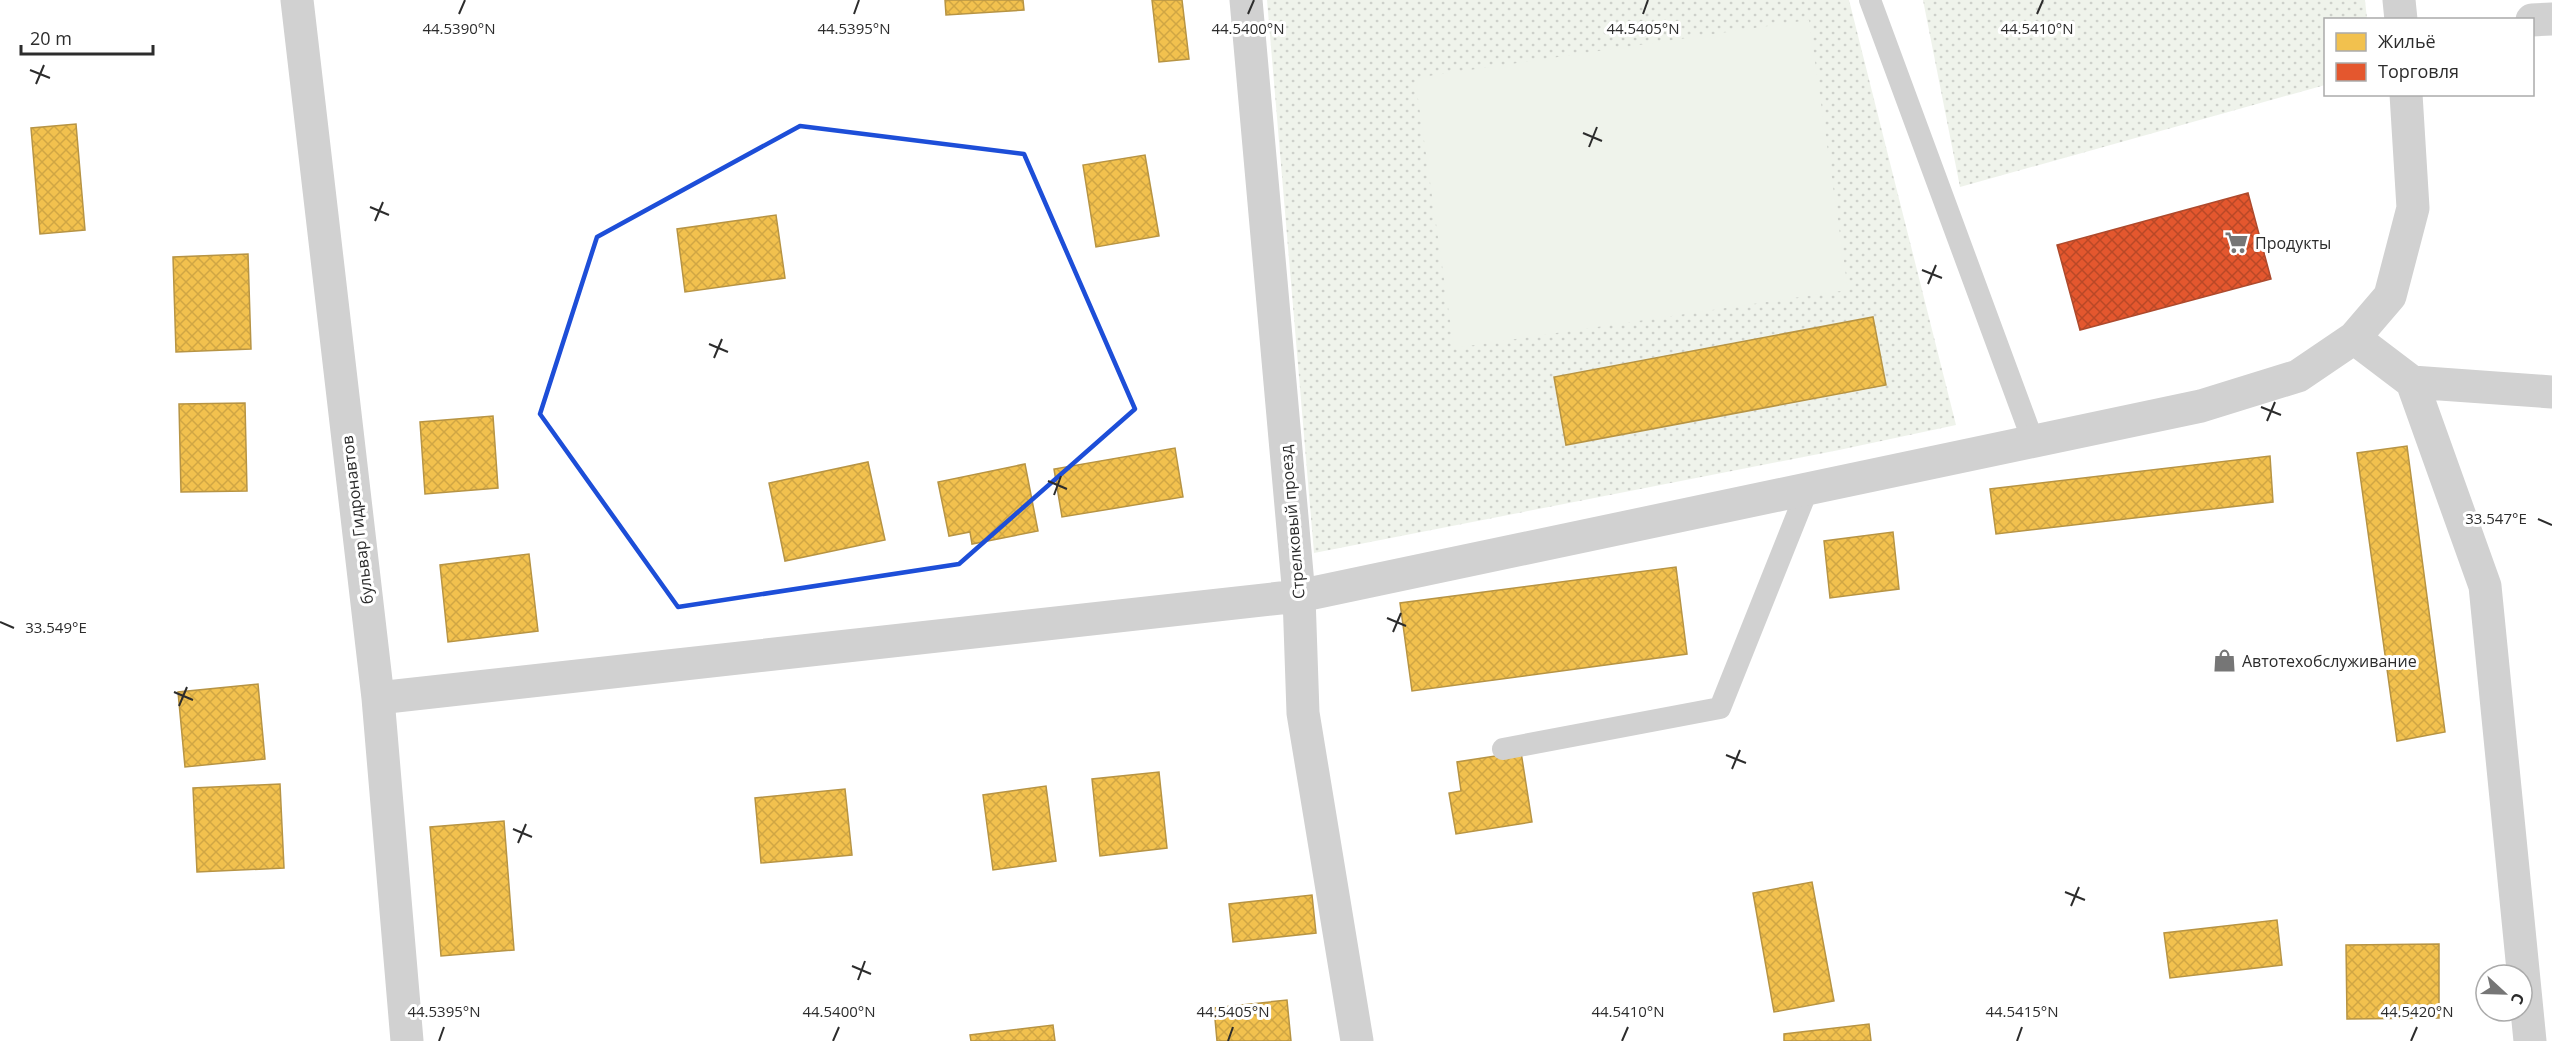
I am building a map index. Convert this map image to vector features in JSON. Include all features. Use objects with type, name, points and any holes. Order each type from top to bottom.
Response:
[{"type":"street","name":"бульвар Гидронавтов","points":[[297,0],[378,698],[407,1041]]},
{"type":"street","name":"Стрелковый проезд","points":[[1246,0],[1299,596],[1302,713],[1357,1041]]},
{"type":"street","points":[[2399,0],[2402,18]]},
{"type":"street","points":[[2534,20],[2552,19]]},
{"type":"street","points":[[378,698],[1299,596],[2200,406],[2298,376],[2354,338],[2390,296],[2413,208],[2406,96]]},
{"type":"street","points":[[2354,338],[2412,382],[2552,392]]},
{"type":"street","points":[[2412,382],[2485,586],[2530,1041]]},
{"type":"lane","points":[[1870,0],[2033,441]]},
{"type":"lane","points":[[1503,749],[1720,708],[1808,488]]},
{"type":"highlighted area","points":[[800,126],[1024,154],[1135,409],[959,564],[678,607],[540,414],[597,237]]},
{"type":"shaded area","points":[[1267,0],[1849,0],[1956,425],[1314,553]]},
{"type":"shaded area","points":[[1923,0],[2365,0],[2367,18],[2324,18],[2324,85],[1960,187]]},
{"type":"shaded area","points":[[1809,20],[1848,290],[1454,348],[1415,78]]},
{"type":"building: Жильё","points":[[945,0],[1023,0],[1024,10],[946,15]]},
{"type":"building: Жильё","points":[[1152,0],[1182,0],[1189,59],[1159,62]]},
{"type":"building: Жильё","points":[[76,124],[85,230],[40,234],[31,128]]},
{"type":"building: Жильё","points":[[1145,155],[1159,236],[1096,247],[1083,165]]},
{"type":"building: Жильё","points":[[776,215],[785,278],[685,292],[677,229]]},
{"type":"building: Жильё","points":[[248,254],[251,349],[176,352],[173,257]]},
{"type":"building: Жильё","points":[[1873,317],[1886,385],[1566,445],[1554,377]]},
{"type":"building: Жильё","points":[[245,403],[247,491],[181,492],[179,404]]},
{"type":"building: Жильё","points":[[493,416],[498,488],[425,494],[420,422]]},
{"type":"building: Жильё","points":[[2407,446],[2445,732],[2397,741],[2357,453]]},
{"type":"building: Жильё","points":[[1175,448],[1183,497],[1062,517],[1054,469]]},
{"type":"building: Жильё","points":[[2270,456],[2273,502],[1996,534],[1990,489]]},
{"type":"building: Жильё","points":[[868,462],[885,540],[785,561],[769,483]]},
{"type":"building: Жильё","points":[[1025,464],[1038,531],[972,544],[970,532],[949,536],[938,482]]},
{"type":"building: Жильё","points":[[1893,532],[1899,589],[1830,598],[1824,541]]},
{"type":"building: Жильё","points":[[529,554],[538,631],[448,642],[440,565]]},
{"type":"building: Жильё","points":[[1676,567],[1687,654],[1412,691],[1400,603]]},
{"type":"building: Жильё","points":[[258,684],[265,759],[185,767],[178,692]]},
{"type":"building: Жильё","points":[[1521,752],[1532,822],[1456,834],[1449,793],[1461,791],[1457,762]]},
{"type":"building: Жильё","points":[[1159,772],[1167,848],[1100,856],[1092,779]]},
{"type":"building: Жильё","points":[[280,784],[284,868],[197,872],[193,788]]},
{"type":"building: Жильё","points":[[1046,786],[1056,861],[993,870],[983,795]]},
{"type":"building: Жильё","points":[[845,789],[852,855],[761,863],[755,798]]},
{"type":"building: Жильё","points":[[504,821],[514,950],[441,956],[430,827]]},
{"type":"building: Жильё","points":[[1812,882],[1834,1001],[1774,1012],[1753,893]]},
{"type":"building: Жильё","points":[[1312,895],[1316,933],[1233,942],[1229,904]]},
{"type":"building: Жильё","points":[[2277,920],[2282,965],[2170,978],[2164,933]]},
{"type":"building: Жильё","points":[[2439,944],[2439,1018],[2347,1019],[2346,945]]},
{"type":"building: Жильё","points":[[1287,1000],[1291,1041],[1217,1041],[1214,1008]]},
{"type":"building: Жильё","points":[[1869,1024],[1871,1041],[1784,1041],[1784,1034]]},
{"type":"building: Жильё","points":[[1053,1025],[1055,1041],[971,1041],[970,1035]]},
{"type":"building: Торговля","points":[[2248,193],[2271,279],[2080,330],[2057,245]]},
{"type":"place","name":"Продукты","points":[[2237,243]]},
{"type":"place","name":"Автотехобслуживание","points":[[2224,661]]}]
